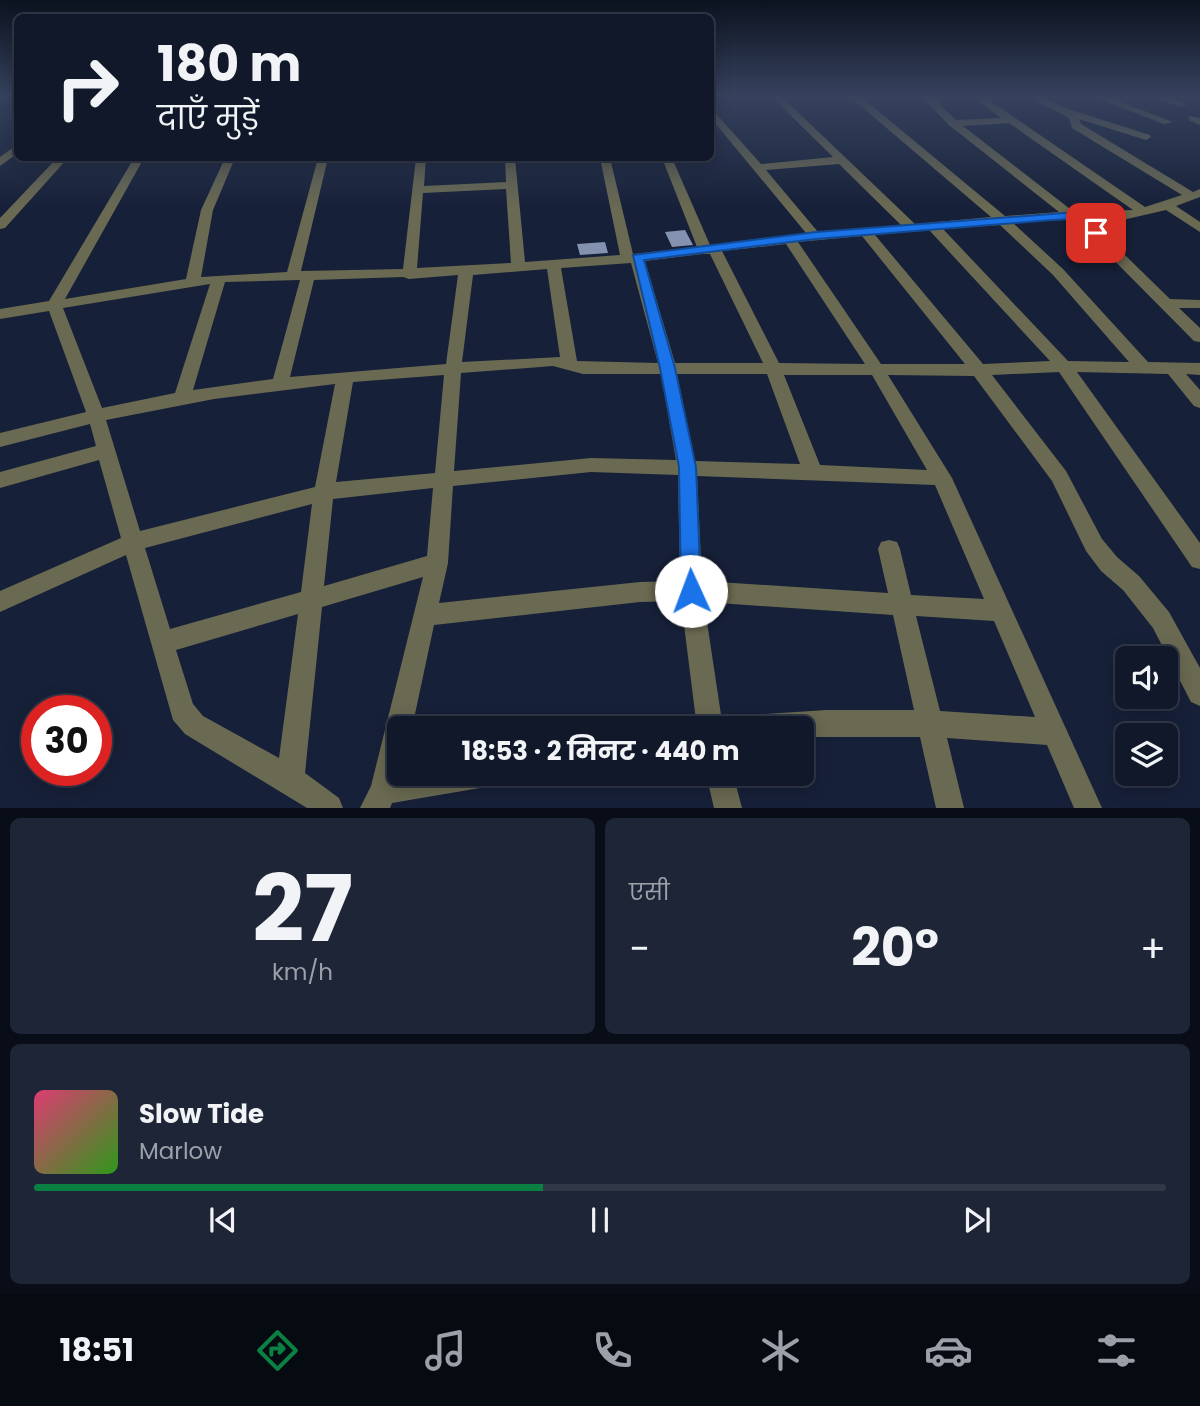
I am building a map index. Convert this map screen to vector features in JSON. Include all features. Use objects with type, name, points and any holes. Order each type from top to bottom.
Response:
[{"type":"street","points":[[730,134],[816,236]]},
{"type":"street","points":[[815,134],[913,229]]},
{"type":"street","points":[[898,134],[1004,222],[1058,272],[1144,368]]},
{"type":"street","points":[[967,134],[1074,216],[1168,303],[1200,337]]},
{"type":"street","points":[[1031,134],[1144,212]]},
{"type":"street","points":[[1089,134],[1195,194]]},
{"type":"street","points":[[1135,134],[1146,138]]},
{"type":"street","points":[[0,163],[14,151]]},
{"type":"street","points":[[759,167],[842,160]]},
{"type":"street","points":[[3,220],[60,161]]},
{"type":"street","points":[[54,305],[137,161]]},
{"type":"street","points":[[193,281],[207,210],[229,161]]},
{"type":"street","points":[[280,385],[322,161]]},
{"type":"street","points":[[409,275],[421,161]]},
{"type":"street","points":[[510,161],[518,267]]},
{"type":"street","points":[[606,161],[632,258],[668,368],[687,467],[691,591],[708,716]]},
{"type":"street","points":[[668,161],[710,250],[773,368],[813,472]]},
{"type":"street","points":[[417,190],[512,185]]},
{"type":"street","points":[[0,314],[219,278],[409,275],[632,258],[816,236],[1144,212],[1195,194]]},
{"type":"street","points":[[1167,205],[1200,228]]},
{"type":"street","points":[[935,228],[1063,366],[1200,560]]},
{"type":"street","points":[[866,232],[979,370],[1059,476],[1101,556],[1131,583],[1161,620],[1200,693]]},
{"type":"street","points":[[790,240],[877,370],[943,478],[1088,807]]},
{"type":"street","points":[[554,264],[570,366]]},
{"type":"street","points":[[432,786],[379,799],[437,564],[453,369],[466,271]]},
{"type":"street","points":[[182,398],[219,278]]},
{"type":"street","points":[[1168,303],[1200,304]]},
{"type":"street","points":[[54,305],[96,415],[163,643],[174,691],[182,711],[194,724],[290,780],[329,807]]},
{"type":"street","points":[[0,440],[96,415],[182,398],[345,378],[554,361],[570,366],[668,368],[979,370],[1063,366],[1200,369]]},
{"type":"street","points":[[1172,368],[1200,402]]},
{"type":"street","points":[[290,780],[324,492],[345,378]]},
{"type":"street","points":[[0,480],[105,451]]},
{"type":"street","points":[[0,602],[133,542],[324,492],[444,477],[591,465],[943,478]]},
{"type":"street","points":[[889,548],[950,807]]},
{"type":"street","points":[[163,643],[437,564]]},
{"type":"street","points":[[425,615],[639,592],[691,591],[1002,611]]},
{"type":"street","points":[[814,723],[930,723],[1055,732]]},
{"type":"street","points":[[723,786],[729,807]]},
{"type":"building","points":[[685,230],[693,245],[672,247],[665,232]]},
{"type":"building","points":[[605,242],[608,253],[580,255],[577,244]]},
{"type":"route","points":[[691,591],[687,467],[668,368],[637,258],[816,236],[1052,216],[1077,216],[1096,233]]}]
